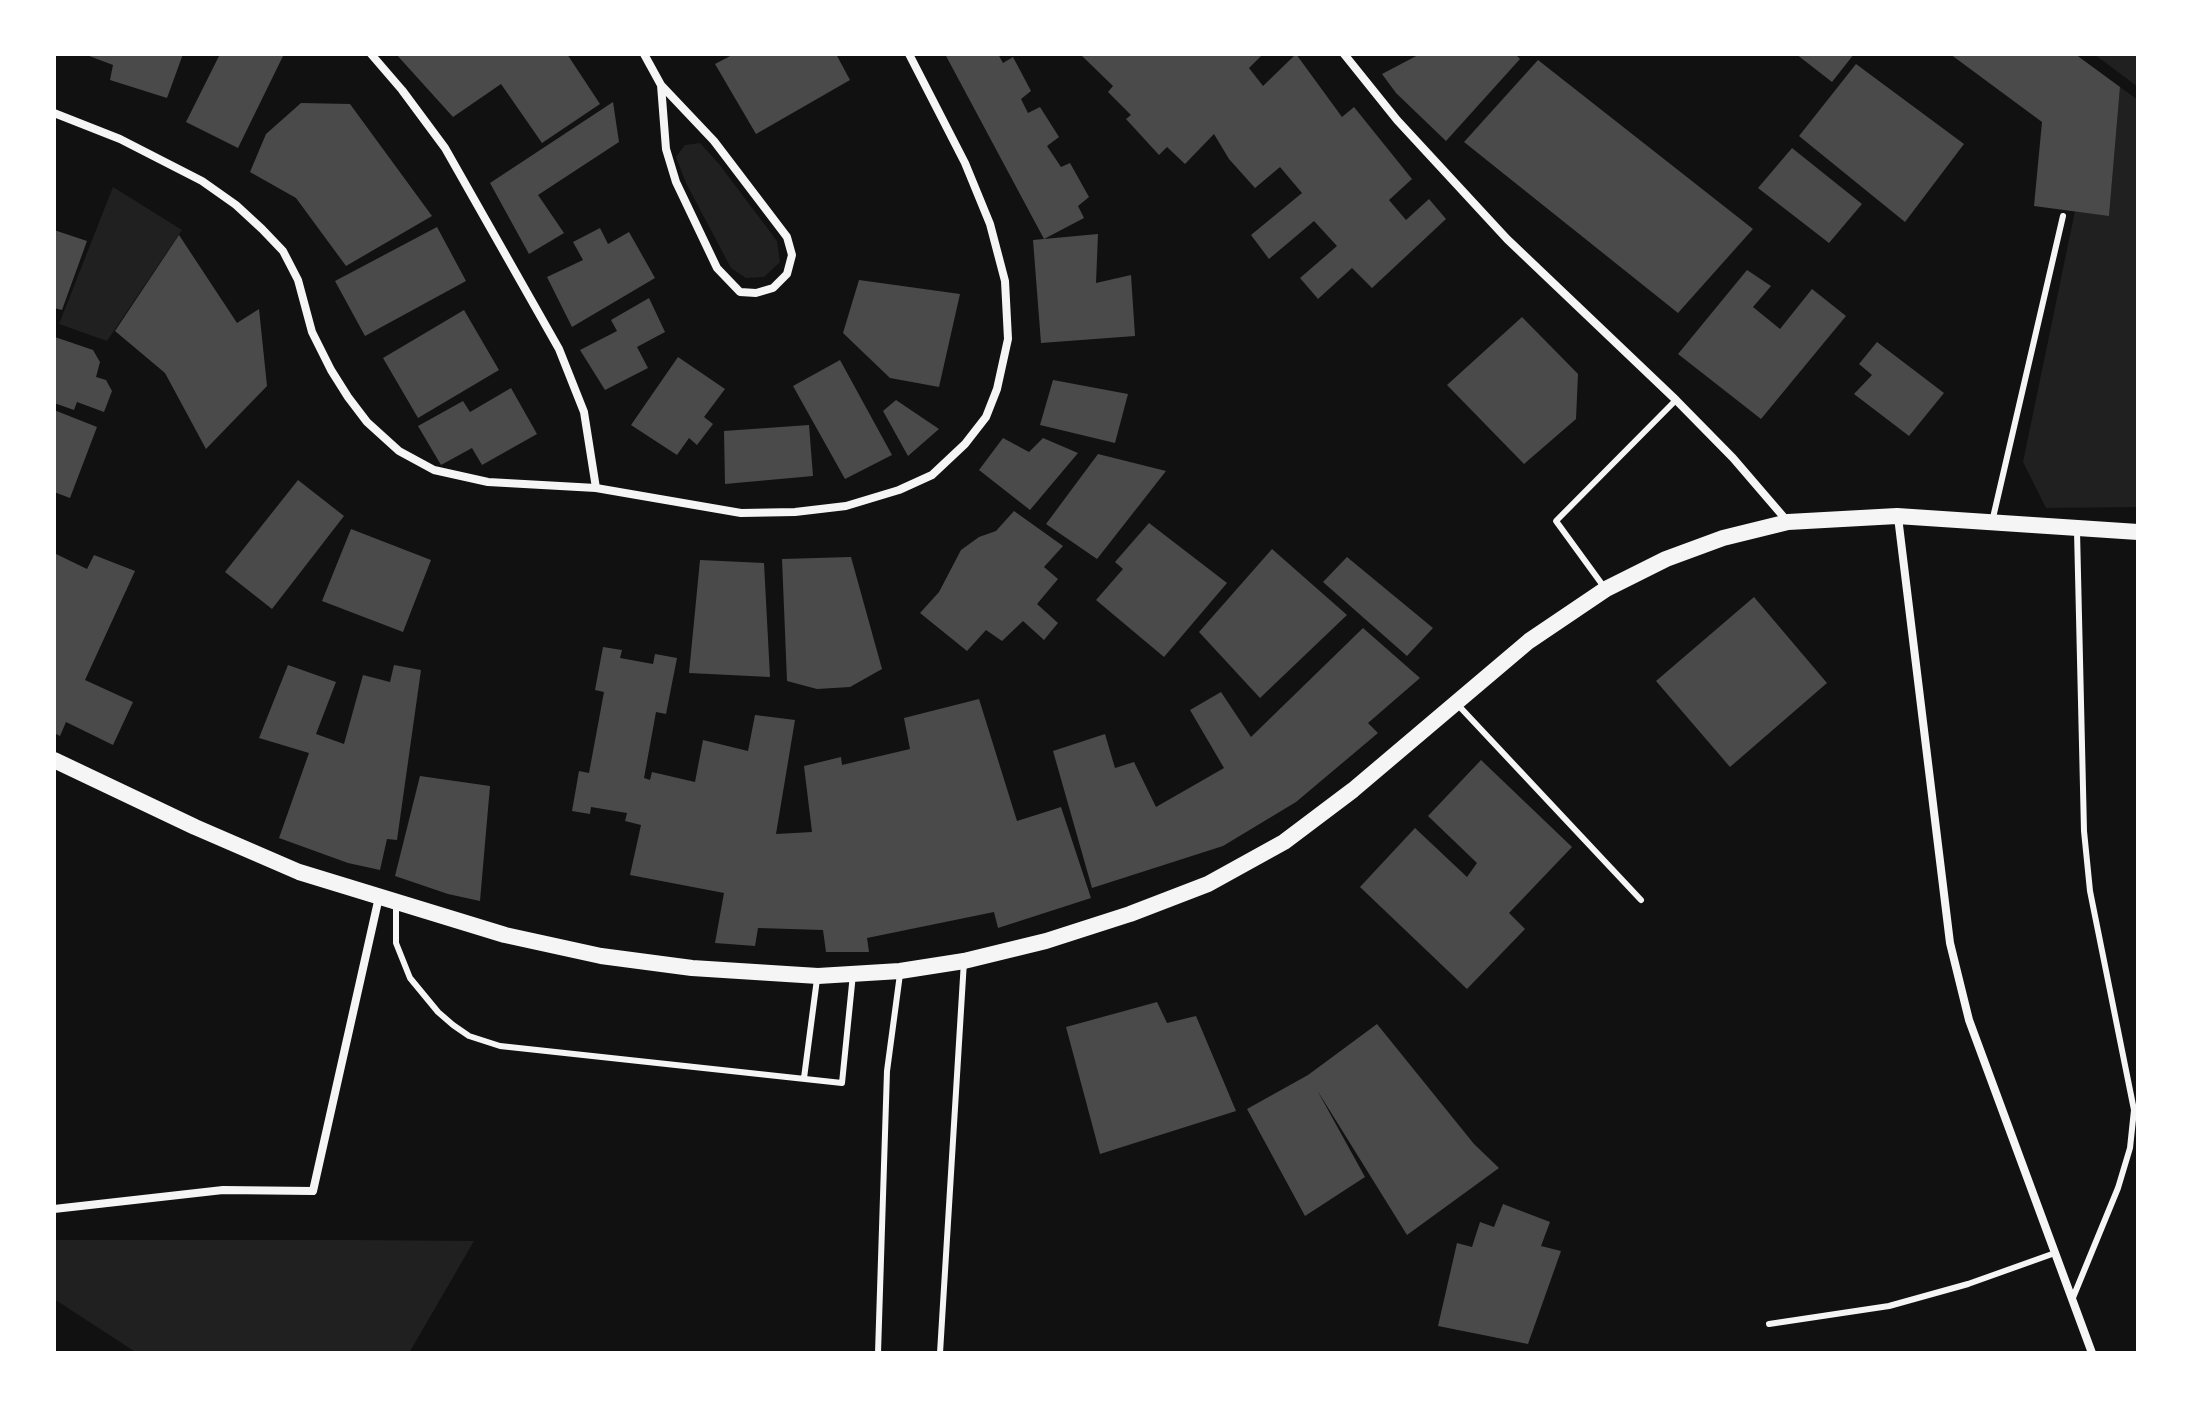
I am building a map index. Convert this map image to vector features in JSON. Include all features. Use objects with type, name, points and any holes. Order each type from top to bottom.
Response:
[{"type":"main road","points":[[54,760],[299,872],[505,935],[601,956],[692,968],[818,976],[900,971],[964,961],[1046,941],[1130,914],[1208,884],[1284,842],[1353,790],[1529,641],[1606,589],[1666,559],[1723,538],[1788,522],[1897,516],[2138,532]]},
{"type":"street","points":[[371,54],[445,148],[559,349],[584,412],[596,488]]},
{"type":"street","points":[[644,54],[661,85],[714,141],[787,237],[792,255],[787,274],[773,288],[756,293],[740,292],[717,268],[676,182],[666,149],[661,85]]},
{"type":"street","points":[[54,113],[120,139],[202,181],[236,205],[262,229],[283,251],[298,280],[312,332],[331,370],[367,422],[399,451],[434,470],[488,482],[596,488],[741,513],[795,512],[846,506],[899,490],[932,475],[965,444],[986,417],[997,389],[1008,339],[1005,281],[990,224],[965,163],[909,54]]},
{"type":"street","points":[[1344,54],[1397,120],[1507,239],[1676,400],[1733,458],[1788,522]]},
{"type":"street","points":[[1897,516],[1950,943],[1969,1020],[2092,1353]]},
{"type":"street","points":[[54,1209],[223,1190],[313,1191],[379,897]]},
{"type":"lane","points":[[1992,522],[2063,216]]},
{"type":"lane","points":[[1606,589],[1556,521],[1676,400]]},
{"type":"lane","points":[[2072,1300],[2118,1188],[2130,1148],[2134,1110],[2090,891],[2084,831],[2077,529]]},
{"type":"lane","points":[[1455,702],[1641,900]]},
{"type":"lane","points":[[396,902],[396,943],[410,978],[438,1012],[469,1036],[500,1046],[842,1083],[853,972]]},
{"type":"lane","points":[[940,1353],[964,961]]},
{"type":"lane","points":[[878,1353],[887,1071],[900,971]]},
{"type":"lane","points":[[804,1078],[818,976]]},
{"type":"lane","points":[[1769,1324],[1889,1306],[1968,1284],[2055,1253]]},
{"type":"shaded area","points":[[2094,54],[2138,54],[2138,87]]},
{"type":"shaded area","points":[[2120,87],[2138,100],[2138,507],[2046,508],[2023,462],[2075,211],[2109,215]]},
{"type":"shaded area","points":[[700,143],[777,241],[780,262],[764,277],[746,278],[731,268],[686,183],[676,157],[685,145]]},
{"type":"shaded area","points":[[113,187],[182,230],[107,341],[59,324]]},
{"type":"shaded area","points":[[54,1240],[474,1241],[409,1353],[137,1353],[54,1299]]},
{"type":"building","points":[[84,54],[183,54],[167,98],[110,80],[113,65]]},
{"type":"building","points":[[220,54],[284,54],[238,148],[186,122]]},
{"type":"building","points":[[396,54],[567,54],[600,104],[542,143],[501,84],[453,117]]},
{"type":"building","points":[[734,54],[836,54],[850,80],[756,134],[715,64]]},
{"type":"building","points":[[945,54],[998,54],[1003,63],[1013,57],[1031,91],[1021,99],[1028,113],[1040,107],[1059,137],[1047,146],[1061,167],[1070,163],[1089,197],[1078,206],[1084,218],[1044,239]]},
{"type":"building","points":[[1080,54],[1263,54],[1249,68],[1263,86],[1296,54],[1342,117],[1354,107],[1412,179],[1389,200],[1406,220],[1429,199],[1446,219],[1372,288],[1352,268],[1318,299],[1300,278],[1337,246],[1314,221],[1269,259],[1251,235],[1302,193],[1280,167],[1255,188],[1229,159],[1214,134],[1185,164],[1167,147],[1159,155],[1126,119],[1131,115],[1108,92],[1113,86]]},
{"type":"building","points":[[1420,54],[1515,54],[1520,59],[1446,141],[1396,93],[1382,74]]},
{"type":"building","points":[[1796,54],[1854,54],[1832,82]]},
{"type":"building","points":[[1950,54],[2075,54],[2120,87],[2109,216],[2034,206],[2042,122]]},
{"type":"building","points":[[1538,60],[1753,229],[1678,313],[1464,142]]},
{"type":"building","points":[[1856,64],[1964,144],[1905,222],[1799,136]]},
{"type":"building","points":[[613,102],[619,142],[538,195],[564,233],[529,254],[490,183]]},
{"type":"building","points":[[301,103],[350,104],[432,216],[346,266],[296,198],[250,172],[266,134]]},
{"type":"building","points":[[1792,148],[1862,204],[1829,243],[1758,188]]},
{"type":"building","points":[[437,227],[466,281],[365,336],[335,281]]},
{"type":"building","points":[[600,228],[608,244],[629,232],[655,278],[572,327],[547,277],[583,260],[573,242]]},
{"type":"building","points":[[54,230],[87,241],[62,310],[54,308]]},
{"type":"building","points":[[1098,234],[1096,283],[1131,275],[1135,336],[1041,343],[1033,240]]},
{"type":"building","points":[[179,235],[237,323],[259,309],[267,386],[206,449],[165,373],[115,331]]},
{"type":"building","points":[[1747,270],[1771,286],[1753,307],[1780,329],[1812,289],[1846,316],[1761,419],[1678,354]]},
{"type":"building","points":[[859,280],[960,294],[939,387],[890,378],[843,333]]},
{"type":"building","points":[[649,298],[665,332],[637,347],[648,368],[605,390],[580,350],[617,331],[611,320]]},
{"type":"building","points":[[464,310],[499,370],[418,418],[383,358]]},
{"type":"building","points":[[1522,317],[1578,374],[1576,419],[1524,464],[1447,385]]},
{"type":"building","points":[[55,337],[93,350],[100,362],[96,377],[106,380],[112,391],[104,412],[77,402],[74,410],[54,403]]},
{"type":"building","points":[[1877,342],[1944,393],[1909,436],[1854,394],[1872,375],[1859,364]]},
{"type":"building","points":[[678,357],[725,389],[704,417],[713,424],[697,445],[689,438],[677,455],[631,425]]},
{"type":"building","points":[[840,360],[892,455],[845,479],[793,386]]},
{"type":"building","points":[[1053,380],[1128,394],[1115,443],[1040,425]]},
{"type":"building","points":[[511,388],[537,434],[482,465],[472,448],[441,465],[418,426],[463,401],[470,412]]},
{"type":"building","points":[[896,400],[939,429],[908,456],[883,411]]},
{"type":"building","points":[[54,410],[97,427],[70,498],[54,492]]},
{"type":"building","points":[[809,425],[813,476],[725,484],[724,431]]},
{"type":"building","points":[[1003,438],[1029,452],[1043,438],[1078,453],[1030,510],[979,470]]},
{"type":"building","points":[[1098,454],[1166,471],[1097,559],[1046,524]]},
{"type":"building","points":[[298,480],[344,516],[272,609],[225,572]]},
{"type":"building","points":[[1014,511],[1063,546],[1044,567],[1058,579],[1037,604],[1058,623],[1044,640],[1023,621],[1002,641],[986,630],[967,651],[920,613],[939,592],[961,550],[979,537],[996,531]]},
{"type":"building","points":[[1149,523],[1227,583],[1164,657],[1096,600],[1123,569],[1115,562]]},
{"type":"building","points":[[351,529],[431,560],[403,632],[322,601]]},
{"type":"building","points":[[1272,549],[1347,615],[1260,698],[1199,632]]},
{"type":"building","points":[[54,553],[87,569],[94,555],[135,571],[85,680],[133,702],[113,745],[66,722],[60,736],[54,733]]},
{"type":"building","points":[[851,557],[882,669],[850,687],[817,689],[787,681],[782,559]]},
{"type":"building","points":[[1347,557],[1433,628],[1407,656],[1323,582]]},
{"type":"building","points":[[700,560],[764,563],[770,677],[689,673]]},
{"type":"building","points":[[1754,597],[1827,683],[1730,767],[1656,681]]},
{"type":"building","points":[[1363,628],[1420,678],[1368,723],[1378,733],[1296,802],[1223,846],[1092,888],[1053,751],[1105,734],[1115,768],[1134,762],[1156,807],[1224,768],[1190,710],[1221,692],[1251,737]]},
{"type":"building","points":[[603,647],[622,650],[620,658],[653,664],[655,654],[677,658],[666,714],[656,712],[644,778],[650,780],[652,772],[695,782],[703,740],[748,751],[755,715],[795,720],[776,834],[812,832],[804,766],[841,757],[842,765],[910,749],[904,718],[979,699],[1017,821],[1061,807],[1091,898],[998,928],[994,912],[867,938],[869,952],[826,952],[823,930],[758,928],[755,946],[715,943],[724,893],[630,875],[641,825],[625,821],[627,813],[591,807],[590,814],[572,811],[579,771],[589,773],[604,692],[595,690]]},
{"type":"building","points":[[288,665],[336,682],[316,734],[344,744],[363,675],[390,682],[394,665],[421,670],[397,840],[387,839],[380,870],[348,863],[279,838],[309,753],[259,738]]},
{"type":"building","points":[[1481,760],[1572,847],[1509,913],[1525,929],[1467,989],[1360,887],[1415,828],[1467,877],[1477,863],[1428,816]]},
{"type":"building","points":[[420,776],[490,786],[480,901],[395,876]]},
{"type":"building","points":[[1157,1002],[1167,1023],[1196,1016],[1236,1111],[1100,1154],[1066,1027]]},
{"type":"building","points":[[1377,1024],[1474,1144],[1499,1168],[1407,1235],[1317,1090],[1365,1177],[1305,1216],[1247,1109],[1308,1075]]},
{"type":"building","points":[[1503,1204],[1550,1222],[1541,1246],[1561,1251],[1528,1344],[1438,1326],[1457,1243],[1472,1247],[1480,1222],[1494,1227]]}]
